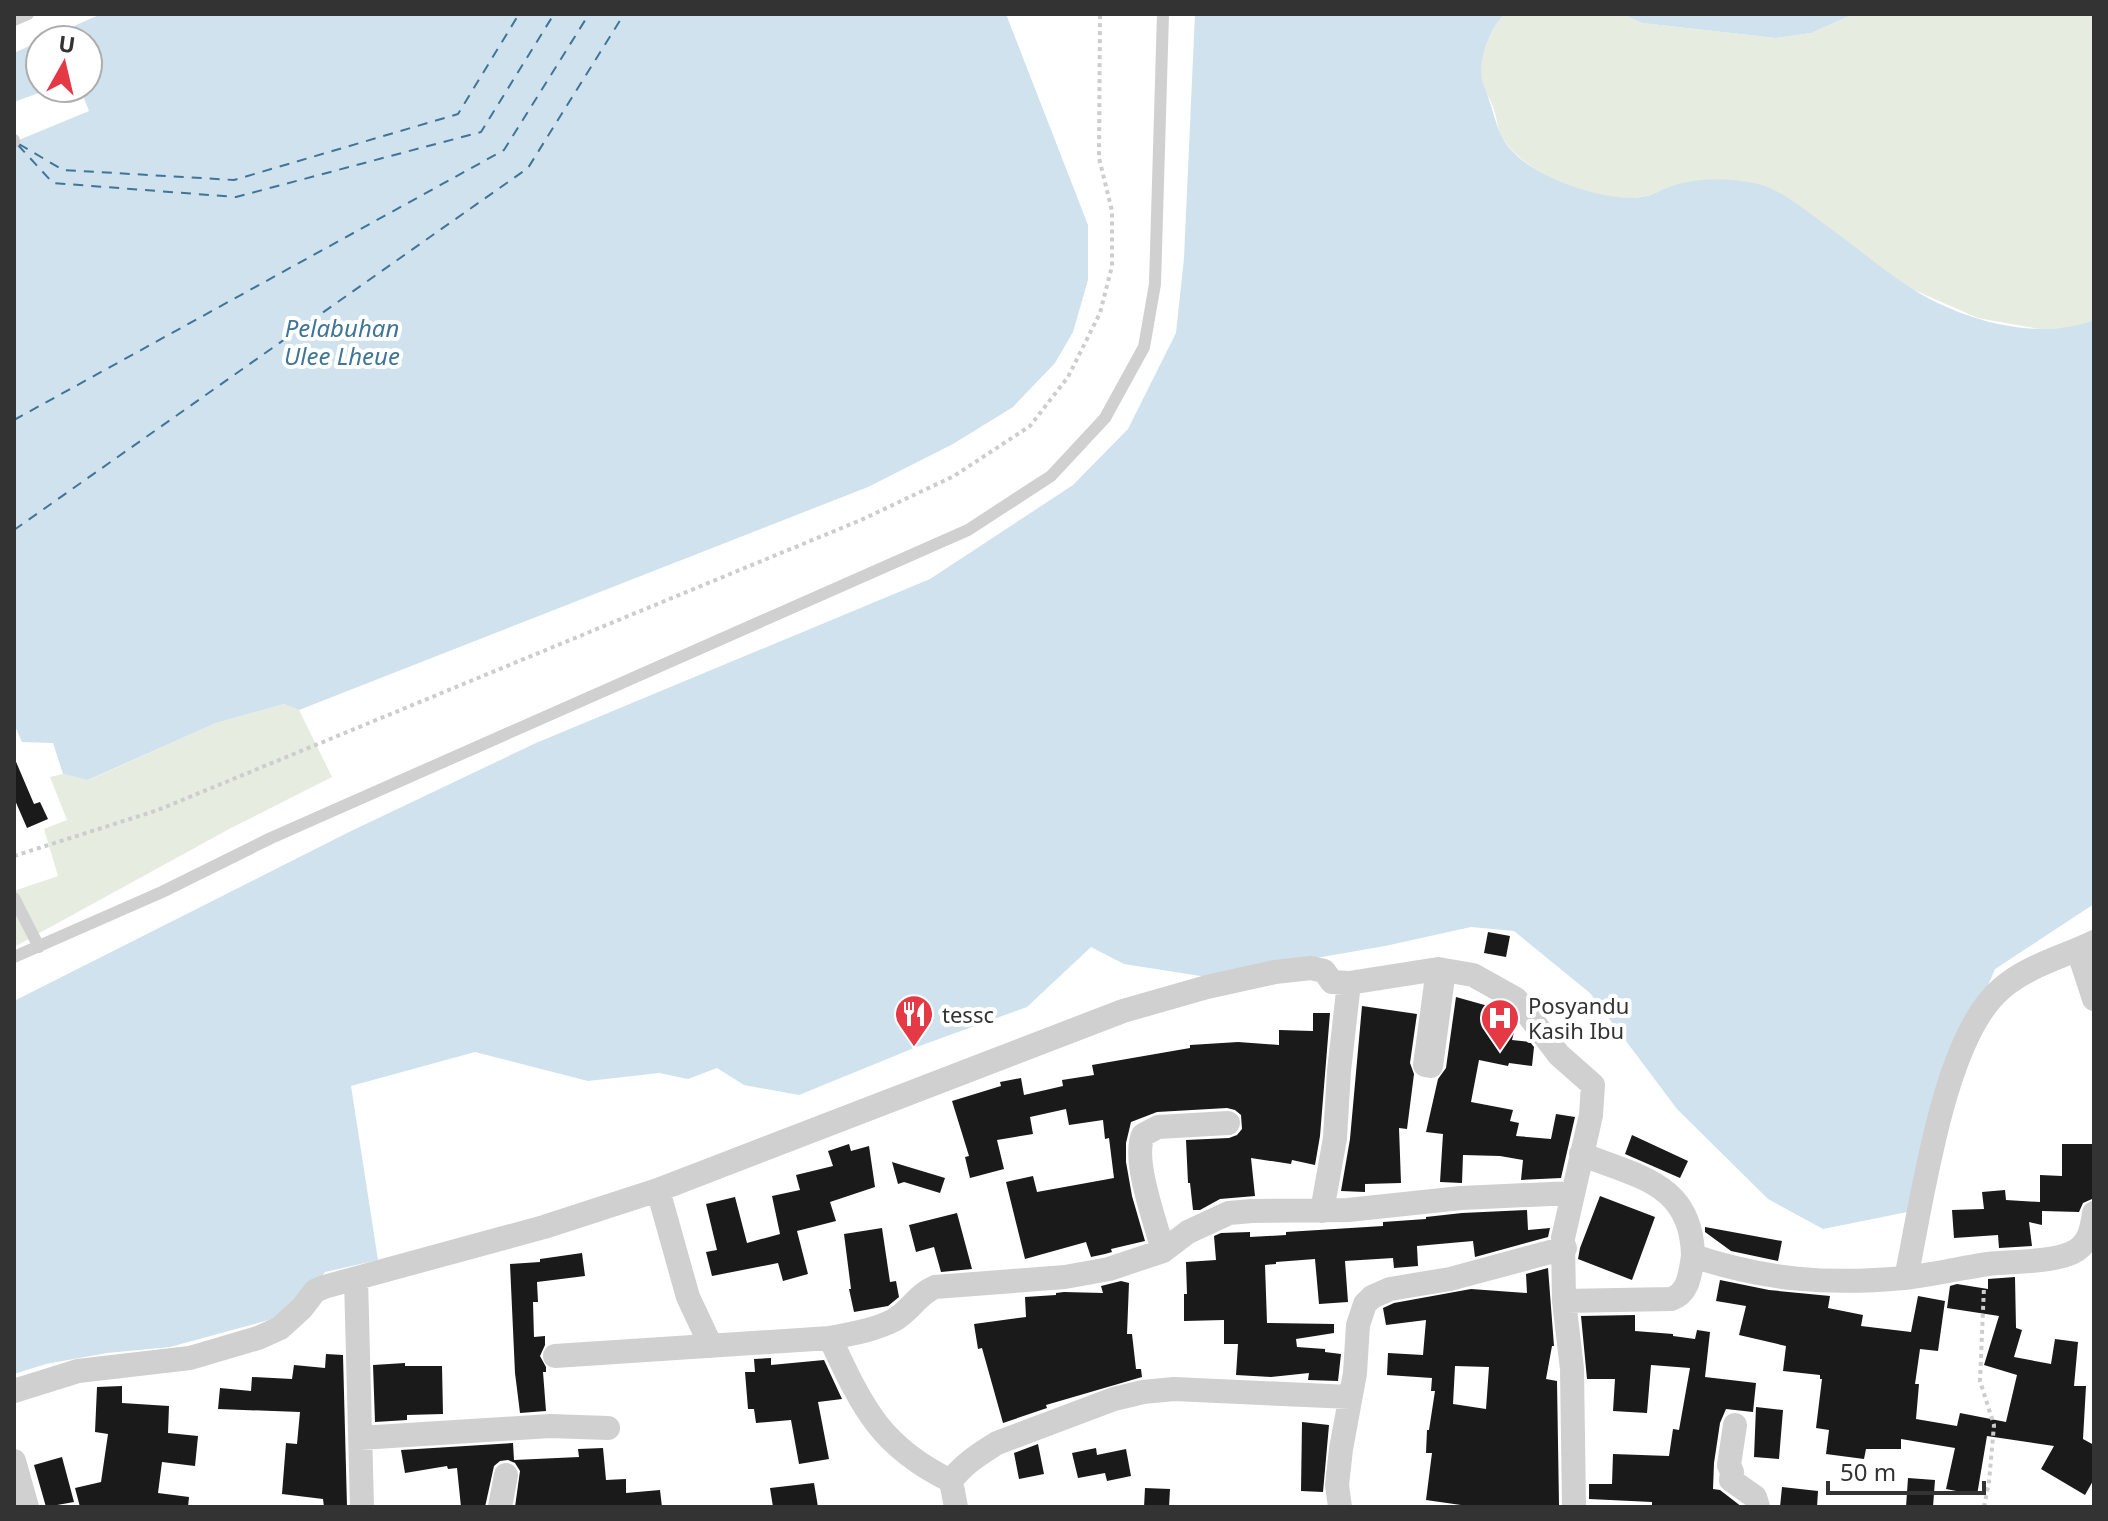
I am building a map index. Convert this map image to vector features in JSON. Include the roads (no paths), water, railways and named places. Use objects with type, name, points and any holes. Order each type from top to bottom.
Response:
[{"type":"street","points":[[1906,1278],[1946,1090],[1973,1026],[1988,1002],[2005,986],[2030,970],[2086,946],[2094,999]]},
{"type":"street","points":[[14,1391],[78,1371],[190,1358],[258,1338],[290,1319],[315,1291],[544,1227],[658,1190],[1123,1011],[1207,987],[1299,969],[1321,969],[1332,982],[1349,983],[1438,969],[1473,975],[1516,999],[1559,1055],[1593,1085],[1591,1115],[1563,1238],[1564,1301],[1572,1369],[1574,1507]]},
{"type":"street","points":[[1322,1211],[1335,1138],[1349,983]]},
{"type":"street","points":[[1163,1251],[1141,1164],[1143,1135],[1158,1127],[1228,1123]]},
{"type":"street","points":[[1564,1301],[1678,1297],[1685,1289],[1693,1256],[1693,1235],[1687,1218],[1669,1193],[1648,1181],[1581,1154]]},
{"type":"street","points":[[658,1190],[688,1297],[711,1346]]},
{"type":"street","points":[[555,1356],[830,1338],[894,1320],[925,1291],[935,1287],[1088,1273],[1163,1251],[1188,1232],[1229,1213],[1322,1211],[1461,1198],[1572,1193]]},
{"type":"street","points":[[1693,1256],[1772,1278],[1852,1281],[1906,1278],[2058,1257],[2074,1252],[2085,1244],[2094,1213]]},
{"type":"street","points":[[1340,1507],[1337,1485],[1355,1373],[1358,1325],[1365,1304],[1372,1297],[1390,1289],[1450,1279],[1565,1248]]},
{"type":"street","points":[[356,1279],[362,1507]]},
{"type":"street","points":[[830,1338],[854,1388],[885,1436],[923,1468],[951,1481]]},
{"type":"street","points":[[956,1507],[951,1481],[960,1468],[997,1443],[1103,1403],[1143,1392],[1174,1389],[1350,1397]]},
{"type":"street","points":[[1735,1425],[1729,1465],[1731,1480],[1755,1497],[1758,1507]]},
{"type":"street","points":[[360,1438],[550,1426],[608,1428]]},
{"type":"street","points":[[14,1461],[27,1507]]},
{"type":"street","points":[[500,1507],[506,1475]]},
{"type":"lane","points":[[14,20],[28,14]]},
{"type":"lane","points":[[14,957],[162,892],[271,838],[968,530],[1051,476],[1105,418],[1144,347],[1155,284],[1163,14]]},
{"type":"lane","points":[[14,898],[39,947]]},
{"type":"water","name":"Pelabuhan Ulee Lheue","points":[[101,14],[1006,14],[1088,225],[1088,280],[1073,332],[1055,363],[1013,407],[953,444],[868,487],[299,710],[284,704],[216,723],[88,780],[63,774],[53,743],[22,742],[14,724],[14,53],[24,48],[24,104],[104,104],[104,24],[79,24]]},
{"type":"water","points":[[1195,14],[1505,14],[1494,28],[1486,48],[1482,78],[1502,137],[1512,151],[1544,174],[1585,190],[1625,197],[1645,196],[1696,181],[1755,183],[1791,200],[1908,286],[1959,312],[1982,320],[2028,328],[2051,329],[2094,320],[2094,904],[1995,969],[1941,1095],[1917,1210],[1823,1229],[1768,1199],[1677,1109],[1590,993],[1514,931],[1471,927],[1385,946],[1207,977],[1124,964],[1091,947],[1027,1007],[914,1048],[799,1095],[744,1085],[717,1068],[688,1079],[659,1073],[588,1081],[475,1052],[351,1086],[378,1260],[325,1272],[302,1305],[272,1319],[170,1347],[107,1353],[46,1364],[14,1374],[14,1001],[347,833],[536,743],[930,579],[1073,485],[1128,429],[1176,333],[1184,258]]},
{"type":"water","points":[[1623,14],[1854,14],[1811,33],[1776,38],[1642,23]]},
{"type":"place","name":"tessc","points":[[914,1048]]},
{"type":"place","name":"Posyandu Kasih Ibu","points":[[1500,1052]]}]
